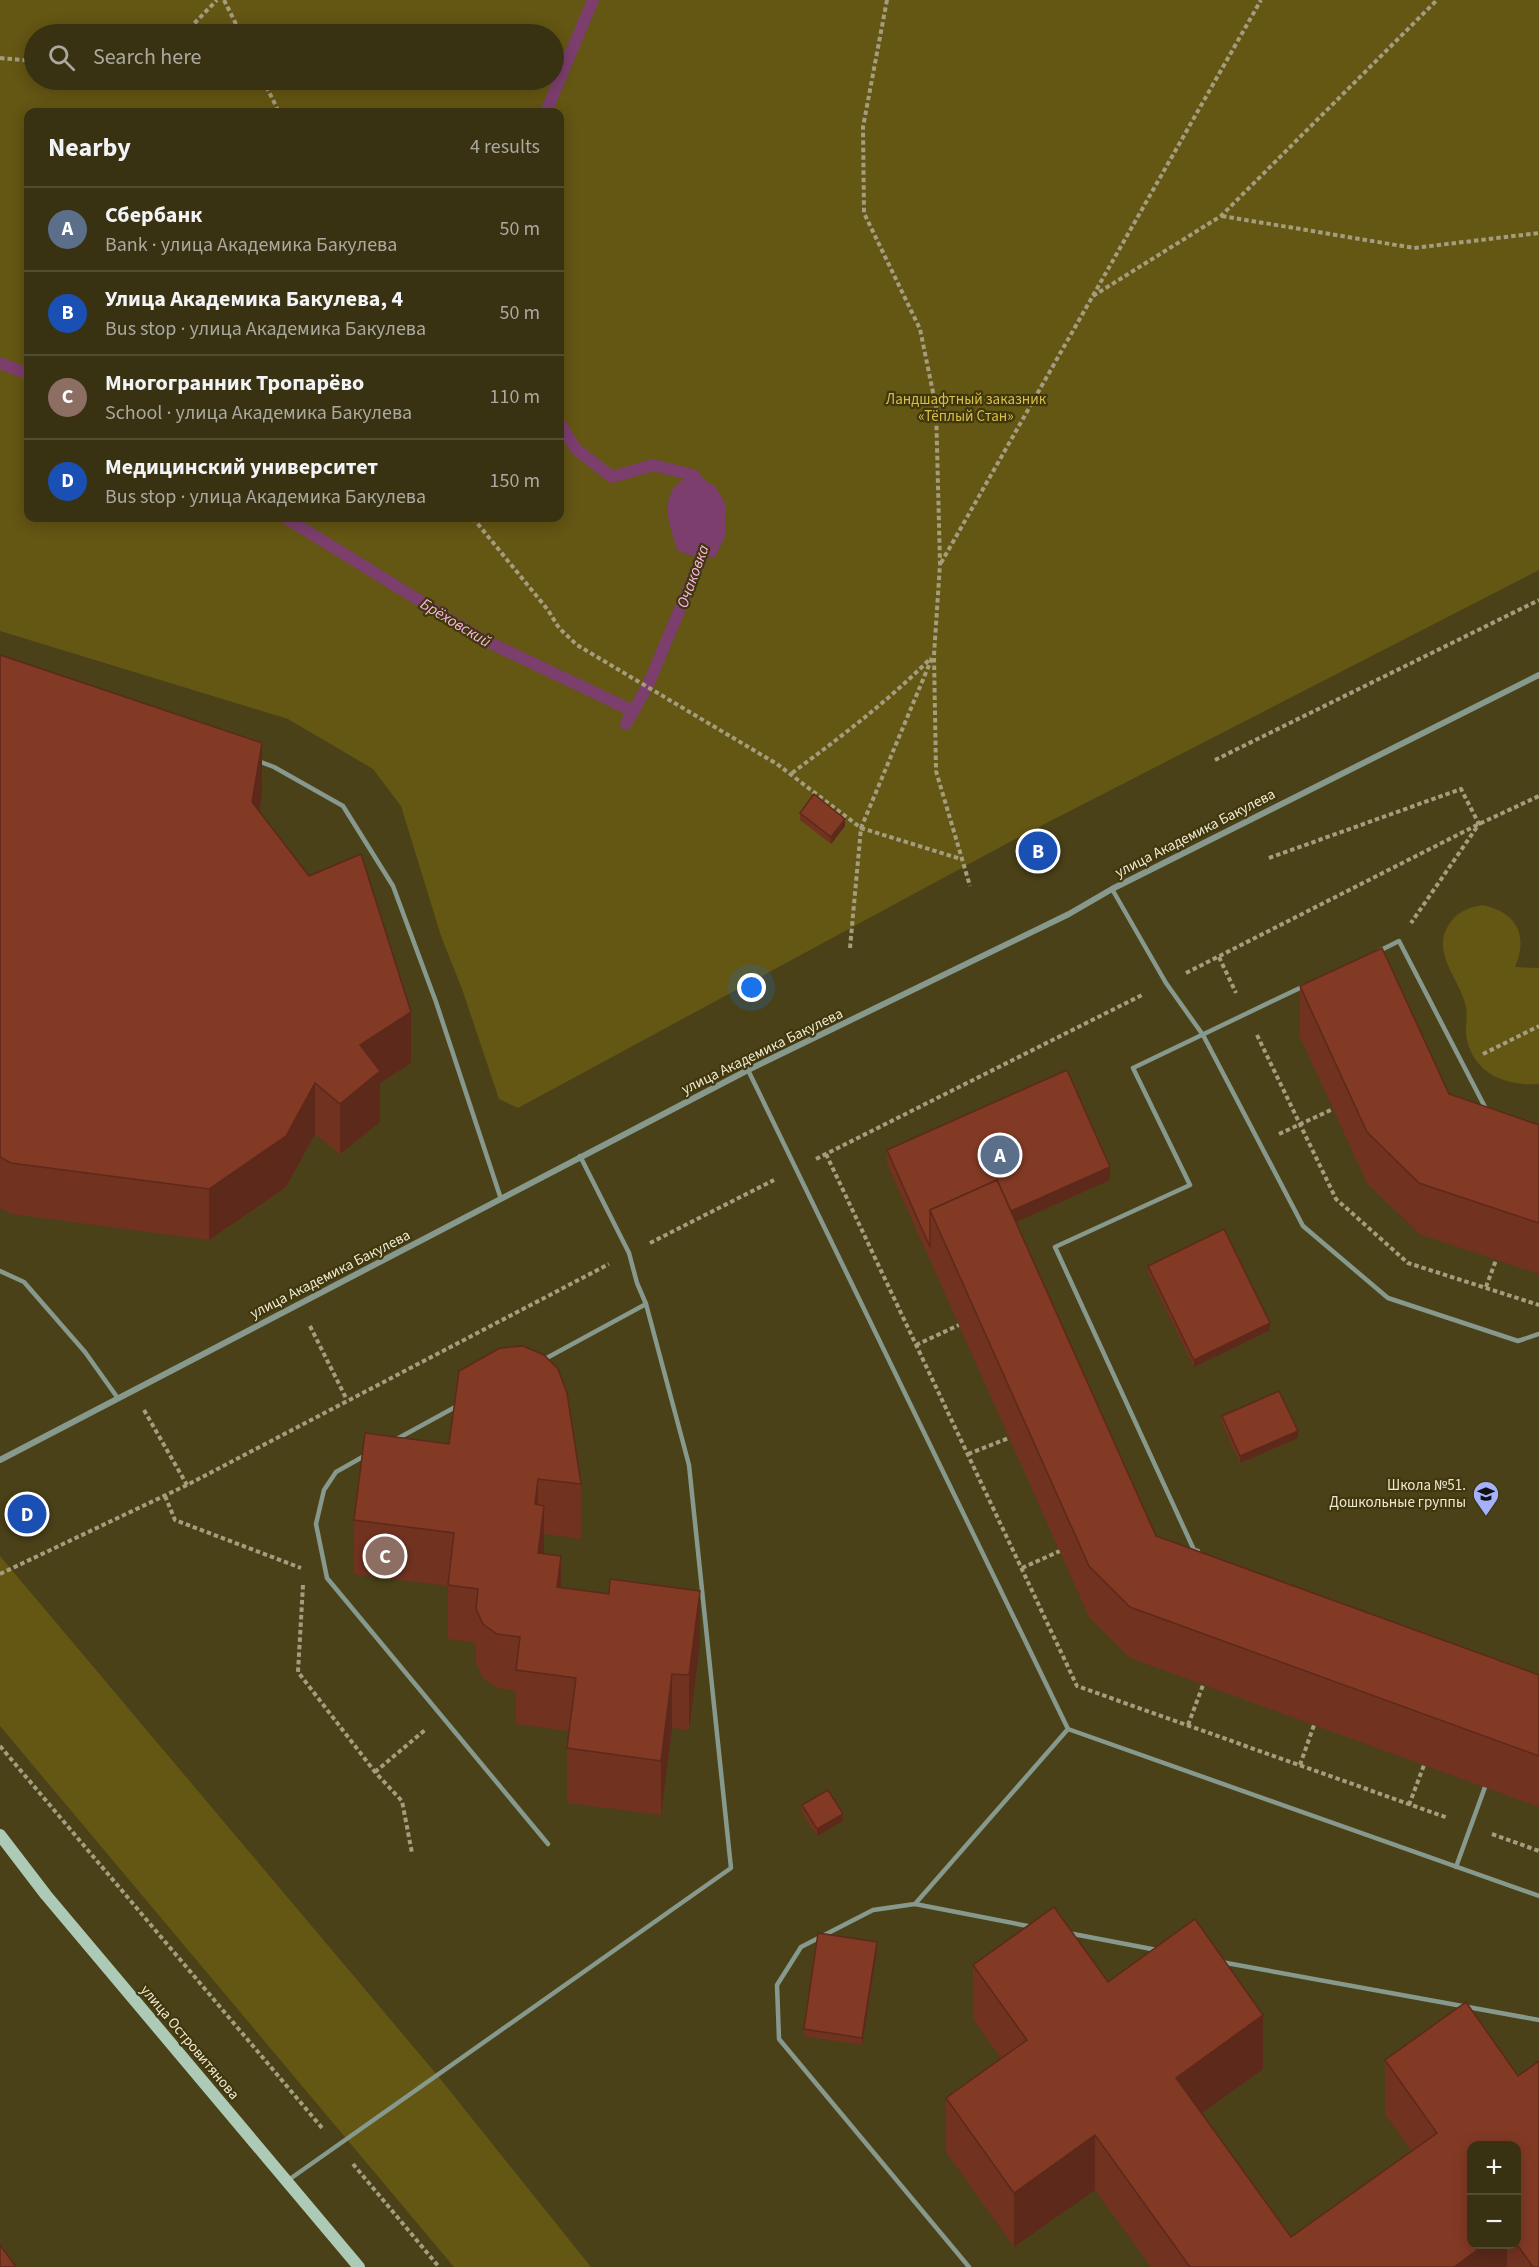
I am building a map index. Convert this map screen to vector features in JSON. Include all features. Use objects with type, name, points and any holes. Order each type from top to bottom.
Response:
[{"type":"main road","name":"улица Островитянова","points":[[0,1835],[46,1895],[359,2267]]},
{"type":"street","name":"улица Академика Бакулева","points":[[0,1460],[748,1070],[1069,914],[1112,889],[1539,675]]},
{"type":"lane","points":[[252,758],[274,767],[343,806],[393,886],[436,1002],[501,1199]]},
{"type":"lane","points":[[1112,889],[1166,982],[1203,1035],[1303,1226],[1388,1298],[1518,1341],[1539,1334]]},
{"type":"lane","points":[[1368,956],[1399,941],[1488,1114]]},
{"type":"lane","points":[[1205,1554],[1194,1550],[1055,1247],[1190,1185],[1133,1068],[1307,985]]},
{"type":"lane","points":[[748,1070],[1068,1729],[1539,1896]]},
{"type":"lane","points":[[287,2181],[731,1868],[689,1466],[646,1304],[637,1283],[629,1253],[580,1156]]},
{"type":"lane","points":[[0,1271],[24,1282],[85,1352],[117,1397]]},
{"type":"lane","points":[[534,1365],[646,1304]]},
{"type":"lane","points":[[386,1445],[460,1405]]},
{"type":"lane","points":[[376,1450],[336,1472],[324,1491],[316,1524],[327,1578],[548,1844]]},
{"type":"lane","points":[[915,1905],[1068,1729]]},
{"type":"lane","points":[[1456,1867],[1485,1787]]},
{"type":"lane","points":[[969,2267],[779,2039],[777,1985],[801,1947],[873,1910],[915,1905],[1042,1929]]},
{"type":"lane","points":[[1066,1933],[1158,1950]]},
{"type":"lane","points":[[1216,1961],[1539,2020]]},
{"type":"path","points":[[194,24],[217,0]]},
{"type":"path","points":[[224,0],[236,24]]},
{"type":"path","points":[[887,0],[863,127],[864,213],[920,329],[936,407],[940,564],[934,655],[936,771],[970,886]]},
{"type":"path","points":[[940,564],[1261,0]]},
{"type":"path","points":[[1093,296],[1221,216],[1437,0]]},
{"type":"path","points":[[0,58],[24,61]]},
{"type":"path","points":[[268,90],[277,108]]},
{"type":"path","points":[[1221,216],[1414,248],[1539,233]]},
{"type":"path","points":[[476,522],[548,610],[559,628],[578,645],[777,764],[861,828],[962,859]]},
{"type":"path","points":[[1215,760],[1539,600]]},
{"type":"path","points":[[792,774],[861,723],[896,693],[934,655]]},
{"type":"path","points":[[850,948],[861,828],[934,655]]},
{"type":"path","points":[[1269,858],[1461,789],[1479,824]]},
{"type":"path","points":[[0,1574],[187,1485],[629,1253],[1479,824],[1539,796]]},
{"type":"path","points":[[1399,941],[1479,824]]},
{"type":"path","points":[[1219,957],[1336,1199],[1408,1263],[1539,1305]]},
{"type":"path","points":[[1462,1065],[1539,1026]]},
{"type":"path","points":[[1260,1144],[1333,1108]]},
{"type":"path","points":[[826,1154],[1077,1686],[1538,1850],[1539,1842]]},
{"type":"path","points":[[1486,1287],[1496,1260]]},
{"type":"path","points":[[299,1304],[347,1401]]},
{"type":"path","points":[[916,1345],[959,1325]]},
{"type":"path","points":[[132,1390],[187,1485]]},
{"type":"path","points":[[968,1454],[1009,1438]]},
{"type":"path","points":[[165,1496],[175,1520],[327,1578]]},
{"type":"path","points":[[1022,1568],[1060,1551]]},
{"type":"path","points":[[304,1569],[298,1672],[375,1772],[402,1801],[412,1853]]},
{"type":"path","points":[[1188,1725],[1203,1685]]},
{"type":"path","points":[[1300,1765],[1314,1725]]},
{"type":"path","points":[[375,1772],[411,1742]]},
{"type":"path","points":[[0,1746],[439,2267]]},
{"type":"path","points":[[1409,1804],[1424,1765]]},
{"type":"green space","name":"Ландшафтный заказник «Тёплый Стан»","points":[[0,0],[1539,0],[1539,570],[1006,844],[518,1108],[499,1099],[462,989],[441,936],[401,806],[373,769],[288,719],[0,631]]},
{"type":"green space","points":[[1482,905],[1503,913],[1516,926],[1521,944],[1515,967],[1539,968],[1539,1084],[1515,1083],[1494,1076],[1477,1062],[1467,1040],[1466,1008],[1448,965],[1443,945],[1444,936],[1451,921],[1458,914]]},
{"type":"green space","points":[[0,1556],[438,2076],[591,2267],[454,2267],[0,1726]]},
{"type":"shaded area","points":[[693,475],[715,486],[726,505],[725,537],[715,557],[701,559],[678,551],[670,526],[668,509],[671,492],[676,485]]},
{"type":"building","points":[[0,655],[262,743],[252,802],[309,876],[361,854],[411,1012],[360,1045],[380,1071],[340,1104],[315,1083],[286,1136],[209,1189],[11,1163],[0,1157]]},
{"type":"building","points":[[814,794],[845,819],[831,837],[800,813]]},
{"type":"building","points":[[1382,948],[1449,1094],[1539,1125],[1539,1223],[1419,1183],[1367,1132],[1300,986]]},
{"type":"building","points":[[1067,1070],[1110,1167],[1011,1211],[997,1180],[930,1210],[930,1247],[887,1150]]},
{"type":"building","points":[[997,1180],[1156,1536],[1539,1675],[1539,1756],[1130,1607],[1089,1566],[930,1210]]},
{"type":"building","points":[[1224,1229],[1270,1323],[1194,1360],[1148,1266]]},
{"type":"building","points":[[523,1346],[544,1355],[558,1369],[567,1393],[581,1484],[538,1479],[535,1504],[544,1506],[538,1553],[561,1556],[557,1587],[609,1594],[610,1579],[700,1591],[689,1675],[672,1674],[661,1761],[567,1748],[576,1678],[516,1670],[520,1637],[497,1634],[483,1624],[476,1609],[478,1589],[448,1585],[454,1533],[354,1520],[365,1433],[449,1444],[459,1371],[500,1348]]},
{"type":"building","points":[[1279,1391],[1298,1431],[1240,1456],[1222,1416]]},
{"type":"building","points":[[828,1790],[843,1814],[817,1829],[802,1805]]},
{"type":"building","points":[[1054,1907],[1108,1982],[1195,1919],[1263,2015],[1176,2078],[1291,2237],[1437,2133],[1385,2060],[1466,2002],[1518,2076],[1539,2061],[1539,2267],[1533,2267],[1520,2249],[1521,2141],[1467,2141],[1467,2249],[1478,2249],[1454,2267],[1190,2267],[1095,2135],[1014,2193],[946,2098],[1027,2040],[973,1965]]},
{"type":"building","points":[[818,1933],[877,1942],[862,2038],[804,2029]]},
{"type":"building","points":[[0,2245],[16,2267],[0,2267]]},
{"type":"waterway","name":"Очаковка","points":[[564,69],[593,0]]},
{"type":"waterway","name":"Очаковка","points":[[548,108],[555,90]]},
{"type":"waterway","name":"Брёховский","points":[[0,363],[24,372]]},
{"type":"waterway","name":"Очаковка","points":[[564,430],[576,449],[612,477],[653,465],[693,475],[703,487]]},
{"type":"waterway","name":"Брёховский","points":[[292,522],[480,638],[633,711]]},
{"type":"waterway","name":"Очаковка","points":[[626,724],[648,685],[701,559],[704,542]]},
{"type":"place","name":"Улица Академика Бакулева, 4","points":[[1038,851]]},
{"type":"place","name":"Сбербанк","points":[[1000,1155]]},
{"type":"place","name":"Медицинский университет","points":[[27,1514]]},
{"type":"place","name":"Школа №51. Дошкольные группы","points":[[1486,1517]]},
{"type":"place","name":"Многогранник Тропарёво","points":[[385,1556]]}]
